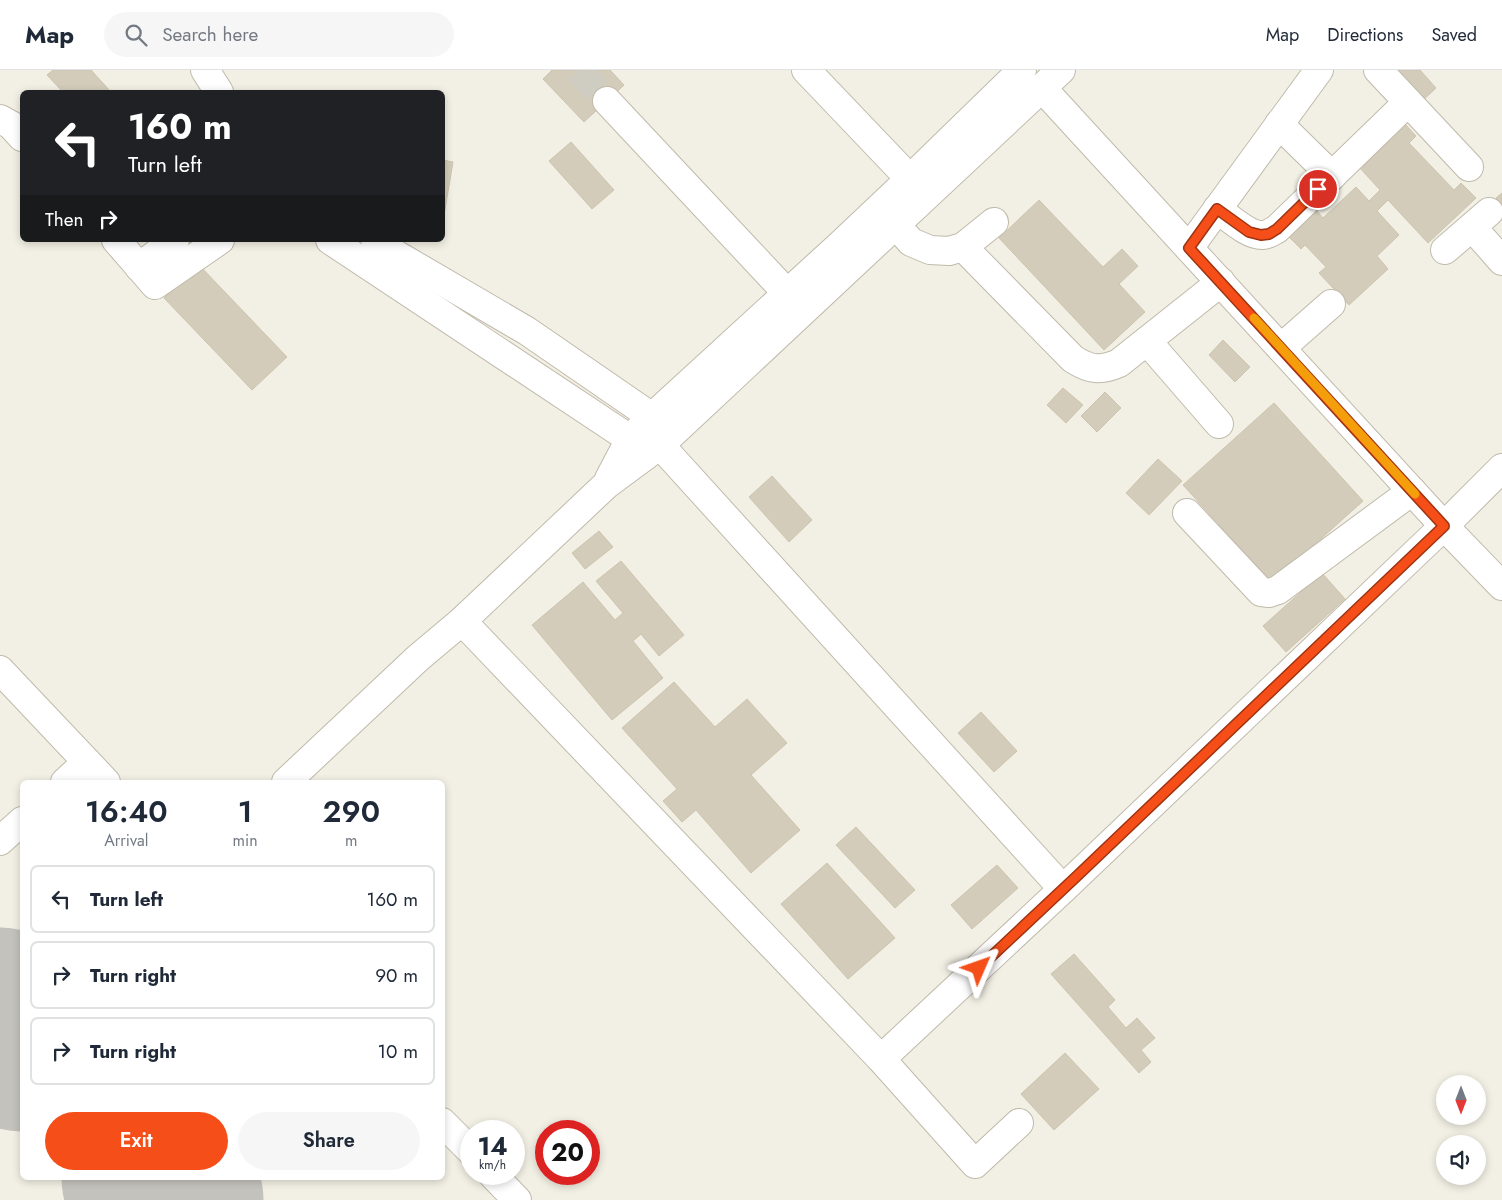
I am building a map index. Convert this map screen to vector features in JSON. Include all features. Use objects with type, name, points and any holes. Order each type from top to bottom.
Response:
[{"type":"lane","points":[[206,70],[218,90]]},
{"type":"lane","points":[[806,70],[910,179]]},
{"type":"lane","points":[[606,485],[630,439],[652,417],[910,179],[1022,70]]},
{"type":"lane","points":[[1189,248],[1319,70]]},
{"type":"lane","points":[[1378,70],[1469,166]]},
{"type":"lane","points":[[288,780],[606,485],[660,445],[1052,79],[1189,248],[1444,526],[1502,586]]},
{"type":"lane","points":[[607,101],[787,293]]},
{"type":"lane","points":[[1217,209],[1249,232],[1261,235],[1269,234],[1277,229],[1408,102]]},
{"type":"lane","points":[[0,119],[11,124],[20,135]]},
{"type":"lane","points":[[1279,124],[1332,176]]},
{"type":"lane","points":[[1445,250],[1480,219],[1502,261]]},
{"type":"lane","points":[[896,226],[911,242],[930,250],[949,251],[963,247],[994,222]]},
{"type":"lane","points":[[118,242],[155,285],[217,242]]},
{"type":"lane","points":[[139,266],[172,242]]},
{"type":"lane","points":[[333,242],[630,439],[660,445]]},
{"type":"lane","points":[[378,242],[527,331],[652,417],[660,445],[1063,889]]},
{"type":"lane","points":[[963,247],[1074,359],[1084,366],[1095,368],[1107,368],[1119,363],[1221,282]]},
{"type":"lane","points":[[1281,348],[1331,304]]},
{"type":"lane","points":[[1147,341],[1219,424]]},
{"type":"lane","points":[[881,1059],[1063,889],[1444,526],[1502,468]]},
{"type":"lane","points":[[1187,513],[1261,592],[1269,593],[1278,590],[1412,491]]},
{"type":"lane","points":[[462,620],[881,1059],[975,1164],[1019,1123]]},
{"type":"lane","points":[[0,670],[104,780]]},
{"type":"lane","points":[[67,780],[87,762]]},
{"type":"lane","points":[[0,841],[20,823]]},
{"type":"lane","points":[[445,1125],[460,1140]]},
{"type":"lane","points":[[503,1185],[517,1200]]},
{"type":"building","points":[[53,70],[91,70],[109,90],[61,90],[47,75]]},
{"type":"building","points":[[552,70],[610,70],[624,85],[584,122],[543,79]]},
{"type":"building","points":[[1393,70],[1420,70],[1436,88],[1420,103]]},
{"type":"building","points":[[1405,124],[1416,136],[1409,143],[1454,190],[1461,183],[1476,198],[1428,243],[1388,200],[1377,211],[1399,235],[1377,256],[1388,269],[1349,305],[1319,273],[1326,267],[1305,245],[1301,249],[1288,236],[1316,210],[1323,218],[1356,187],[1369,201],[1380,190],[1359,167]]},
{"type":"building","points":[[571,142],[614,190],[592,209],[549,161]]},
{"type":"building","points":[[445,161],[453,162],[445,209]]},
{"type":"building","points":[[1502,193],[1502,205],[1496,198]]},
{"type":"building","points":[[1039,200],[1103,267],[1122,249],[1138,266],[1119,284],[1145,312],[1104,350],[999,238]]},
{"type":"building","points":[[199,265],[287,357],[252,390],[164,298]]},
{"type":"building","points":[[1223,340],[1250,367],[1235,382],[1209,355]]},
{"type":"building","points":[[1063,388],[1083,405],[1066,423],[1047,405]]},
{"type":"building","points":[[1105,392],[1121,408],[1097,432],[1081,416]]},
{"type":"building","points":[[1274,403],[1363,501],[1272,583],[1183,485]]},
{"type":"building","points":[[1158,459],[1182,481],[1149,515],[1126,493]]},
{"type":"building","points":[[772,476],[812,520],[789,542],[749,497]]},
{"type":"building","points":[[599,531],[613,547],[585,569],[572,553]]},
{"type":"building","points":[[621,561],[684,635],[659,656],[641,634],[633,641],[663,678],[612,720],[532,625],[583,582],[615,620],[623,613],[596,581]]},
{"type":"building","points":[[1322,573],[1345,599],[1286,652],[1263,626]]},
{"type":"building","points":[[674,682],[715,727],[747,699],[787,743],[751,775],[800,830],[751,873],[696,810],[682,822],[663,801],[677,789],[622,728]]},
{"type":"building","points":[[981,712],[1017,751],[994,772],[958,733]]},
{"type":"building","points":[[856,827],[915,890],[895,908],[836,845]]},
{"type":"building","points":[[827,863],[895,938],[848,979],[781,904]]},
{"type":"building","points":[[997,865],[1018,888],[972,929],[951,905]]},
{"type":"building","points":[[1074,954],[1115,1000],[1108,1007],[1126,1028],[1137,1018],[1155,1038],[1141,1050],[1151,1062],[1139,1073],[1051,974]]},
{"type":"building","points":[[1065,1053],[1099,1089],[1054,1130],[1021,1094]]},
{"type":"taxiway","points":[[0,1064],[20,1068]]},
{"type":"runway","points":[[0,1018],[20,1039]]},
{"type":"runway","points":[[154,1180],[173,1200]]},
{"type":"tunnel","points":[[578,70],[607,101]]},
{"type":"slow traffic","points":[[1254,318],[1415,494]]},
{"type":"route","points":[[979,968],[1444,526],[1189,248],[1217,209],[1249,232],[1261,235],[1269,234],[1277,229],[1318,189]]}]
